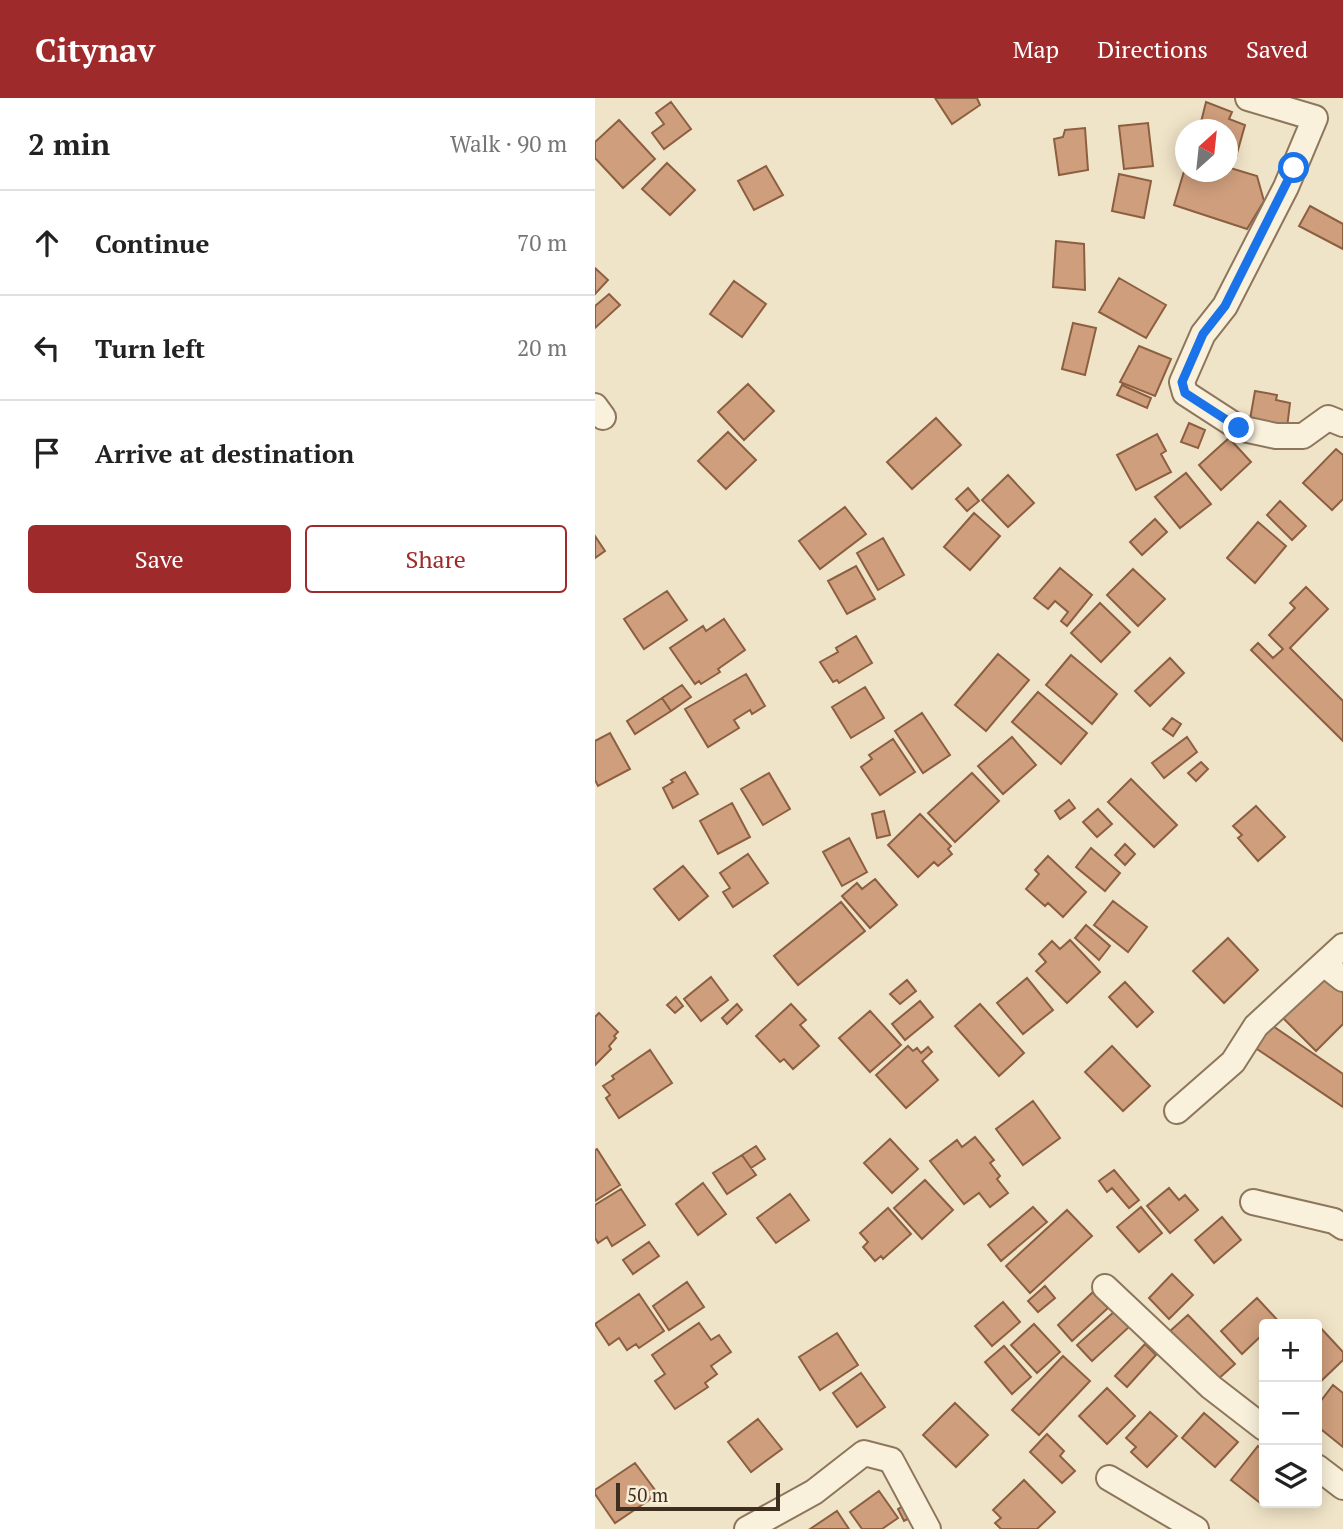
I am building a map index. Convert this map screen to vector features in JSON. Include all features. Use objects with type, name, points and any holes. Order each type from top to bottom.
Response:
[{"type":"street","points":[[1248,98],[1315,118],[1286,187],[1225,306],[1203,334],[1182,382],[1185,393],[1239,428],[1276,436],[1303,436],[1328,418],[1343,424]]},
{"type":"street","points":[[1177,1111],[1233,1062],[1256,1026],[1333,972],[1343,946]]},
{"type":"street","points":[[1253,1202],[1334,1221],[1343,1227]]},
{"type":"street","points":[[1105,1287],[1210,1387],[1259,1424]]},
{"type":"street","points":[[747,1529],[814,1492],[864,1453],[891,1460],[928,1529]]},
{"type":"street","points":[[1322,1471],[1343,1487]]},
{"type":"street","points":[[1109,1478],[1196,1529]]},
{"type":"building","points":[[935,98],[977,98],[980,105],[952,124]]},
{"type":"building","points":[[671,102],[691,129],[664,149],[652,133],[664,124],[656,113]]},
{"type":"building","points":[[1206,102],[1232,112],[1229,119],[1202,119]]},
{"type":"building","points":[[619,120],[655,159],[623,188],[595,158],[595,142]]},
{"type":"building","points":[[1238,122],[1245,125],[1238,150]]},
{"type":"building","points":[[1148,123],[1153,166],[1124,169],[1119,126]]},
{"type":"building","points":[[1085,128],[1088,170],[1059,175],[1054,139],[1063,137],[1065,130]]},
{"type":"building","points":[[667,163],[695,190],[670,215],[642,189]]},
{"type":"building","points":[[766,166],[783,195],[754,210],[738,181]]},
{"type":"building","points":[[1238,170],[1257,176],[1264,201],[1247,229],[1174,205],[1181,182],[1238,182]]},
{"type":"building","points":[[1119,174],[1151,181],[1144,218],[1112,211]]},
{"type":"building","points":[[1310,206],[1343,224],[1343,249],[1299,226]]},
{"type":"building","points":[[1056,241],[1084,244],[1085,290],[1053,287]]},
{"type":"building","points":[[595,268],[608,280],[595,294]]},
{"type":"building","points":[[1119,278],[1166,305],[1146,338],[1099,312]]},
{"type":"building","points":[[734,281],[766,304],[742,337],[710,314]]},
{"type":"building","points":[[609,294],[620,305],[595,328],[595,306]]},
{"type":"building","points":[[1073,323],[1096,328],[1085,375],[1062,369]]},
{"type":"building","points":[[1139,346],[1171,359],[1155,396],[1120,382]]},
{"type":"building","points":[[748,384],[774,411],[744,440],[718,412]]},
{"type":"building","points":[[1122,385],[1151,398],[1147,408],[1117,395]]},
{"type":"building","points":[[1255,391],[1277,395],[1276,400],[1290,403],[1287,428],[1249,425]]},
{"type":"building","points":[[936,418],[961,445],[912,489],[887,462]]},
{"type":"building","points":[[1189,423],[1205,430],[1198,448],[1181,442]]},
{"type":"building","points":[[728,432],[756,460],[726,489],[698,461]]},
{"type":"building","points":[[1157,434],[1166,451],[1161,454],[1171,472],[1136,490],[1117,455]]},
{"type":"building","points":[[1229,438],[1251,462],[1221,490],[1199,465]]},
{"type":"building","points":[[1336,449],[1343,455],[1343,499],[1332,510],[1303,483]]},
{"type":"building","points":[[1186,473],[1211,504],[1180,528],[1155,497]]},
{"type":"building","points":[[1008,475],[1034,503],[1008,527],[982,500]]},
{"type":"building","points":[[968,488],[979,501],[967,511],[956,499]]},
{"type":"building","points":[[1280,501],[1306,526],[1292,540],[1267,515]]},
{"type":"building","points":[[845,507],[866,534],[820,569],[799,541]]},
{"type":"building","points":[[974,513],[1000,536],[970,570],[944,547]]},
{"type":"building","points":[[1155,519],[1167,532],[1142,555],[1130,542]]},
{"type":"building","points":[[1258,522],[1286,546],[1255,583],[1227,558]]},
{"type":"building","points":[[595,536],[605,551],[595,558]]},
{"type":"building","points":[[883,538],[904,575],[878,590],[857,553]]},
{"type":"building","points":[[856,566],[875,599],[847,614],[828,581]]},
{"type":"building","points":[[1060,568],[1092,595],[1067,626],[1061,621],[1068,612],[1055,601],[1048,609],[1034,598]]},
{"type":"building","points":[[1133,569],[1165,599],[1138,626],[1107,595]]},
{"type":"building","points":[[1306,587],[1328,609],[1290,648],[1343,701],[1343,741],[1251,650],[1258,643],[1273,658],[1283,649],[1269,635],[1295,608],[1290,603]]},
{"type":"building","points":[[667,591],[687,620],[644,649],[624,619]]},
{"type":"building","points":[[1100,603],[1130,632],[1101,662],[1071,633]]},
{"type":"building","points":[[724,619],[745,650],[718,669],[720,672],[701,684],[699,681],[695,684],[670,648],[703,626],[706,631]]},
{"type":"building","points":[[856,636],[872,663],[839,683],[837,680],[833,682],[820,662],[838,652],[836,648]]},
{"type":"building","points":[[998,654],[1029,680],[986,731],[955,705]]},
{"type":"building","points":[[1071,655],[1117,694],[1092,724],[1046,685]]},
{"type":"building","points":[[1170,658],[1184,673],[1150,706],[1135,691]]},
{"type":"building","points":[[746,674],[765,706],[752,714],[750,710],[734,720],[739,728],[708,747],[685,709]]},
{"type":"building","points":[[682,685],[691,697],[671,711],[662,698]]},
{"type":"building","points":[[865,687],[884,718],[851,738],[832,707]]},
{"type":"building","points":[[1038,692],[1087,733],[1061,764],[1012,722]]},
{"type":"building","points":[[662,698],[671,711],[635,734],[627,721]]},
{"type":"building","points":[[922,713],[950,755],[923,773],[895,731]]},
{"type":"building","points":[[1172,718],[1181,724],[1173,736],[1163,729]]},
{"type":"building","points":[[610,733],[630,769],[598,786],[595,780],[595,741]]},
{"type":"building","points":[[1012,737],[1036,765],[1003,794],[978,766]]},
{"type":"building","points":[[1187,737],[1197,752],[1164,778],[1152,763]]},
{"type":"building","points":[[893,739],[915,772],[880,795],[861,767],[872,759],[869,755]]},
{"type":"building","points":[[1201,762],[1208,769],[1196,781],[1188,773]]},
{"type":"building","points":[[685,772],[698,794],[673,808],[663,788]]},
{"type":"building","points":[[769,773],[790,809],[763,825],[741,789]]},
{"type":"building","points":[[972,773],[999,801],[955,842],[928,813]]},
{"type":"building","points":[[1131,779],[1177,825],[1154,847],[1108,802]]},
{"type":"building","points":[[1069,800],[1075,808],[1060,819],[1055,811]]},
{"type":"building","points":[[732,803],[750,837],[718,854],[700,821]]},
{"type":"building","points":[[1256,806],[1285,837],[1258,861],[1238,838],[1242,835],[1233,826]]},
{"type":"building","points":[[1098,809],[1112,824],[1097,837],[1083,822]]},
{"type":"building","points":[[884,811],[890,835],[877,838],[872,814]]},
{"type":"building","points":[[920,814],[951,846],[948,849],[952,854],[938,866],[934,862],[918,877],[888,845]]},
{"type":"building","points":[[849,838],[867,872],[842,886],[823,852]]},
{"type":"building","points":[[1125,844],[1135,854],[1125,865],[1115,855]]},
{"type":"building","points":[[1091,848],[1120,873],[1105,891],[1076,867]]},
{"type":"building","points":[[748,854],[768,883],[733,907],[723,892],[730,888],[720,873]]},
{"type":"building","points":[[1048,856],[1086,892],[1063,917],[1048,903],[1045,906],[1026,889],[1039,874],[1035,870]]},
{"type":"building","points":[[683,866],[708,896],[679,920],[654,889]]},
{"type":"building","points":[[875,879],[897,905],[870,928],[842,896],[857,883],[862,889]]},
{"type":"building","points":[[1113,901],[1147,927],[1128,952],[1094,925]]},
{"type":"building","points":[[841,902],[865,931],[798,985],[774,956]]},
{"type":"building","points":[[1086,925],[1110,946],[1099,960],[1075,938]]},
{"type":"building","points":[[1228,938],[1258,970],[1224,1003],[1193,971]]},
{"type":"building","points":[[1070,940],[1100,972],[1067,1003],[1036,971],[1046,962],[1039,954],[1052,941],[1060,949]]},
{"type":"building","points":[[1325,975],[1343,993],[1343,1024],[1316,1051],[1283,1018]]},
{"type":"building","points":[[711,977],[728,1000],[701,1021],[684,999]]},
{"type":"building","points":[[1027,978],[1053,1010],[1023,1034],[997,1003]]},
{"type":"building","points":[[907,980],[916,991],[900,1004],[890,994]]},
{"type":"building","points":[[1125,982],[1153,1012],[1137,1027],[1109,997]]},
{"type":"building","points":[[676,997],[683,1006],[675,1013],[667,1005]]},
{"type":"building","points":[[920,1001],[933,1017],[905,1040],[892,1024]]},
{"type":"building","points":[[737,1004],[742,1010],[727,1024],[722,1018]]},
{"type":"building","points":[[791,1004],[806,1020],[800,1025],[819,1046],[793,1069],[784,1059],[780,1062],[756,1036]]},
{"type":"building","points":[[980,1004],[1024,1053],[999,1076],[955,1026]]},
{"type":"building","points":[[870,1011],[901,1045],[870,1072],[839,1038]]},
{"type":"building","points":[[599,1013],[618,1032],[609,1046],[611,1049],[595,1065],[595,1017]]},
{"type":"building","points":[[1270,1024],[1343,1074],[1343,1107],[1254,1047]]},
{"type":"building","points":[[908,1046],[913,1051],[917,1048],[921,1053],[928,1047],[932,1052],[922,1061],[938,1080],[906,1108],[876,1075]]},
{"type":"building","points":[[1112,1046],[1150,1086],[1123,1111],[1085,1072]]},
{"type":"building","points":[[650,1050],[672,1083],[619,1118],[606,1098],[610,1095],[603,1086],[614,1079],[612,1076]]},
{"type":"building","points":[[1033,1101],[1060,1138],[1023,1165],[996,1129]]},
{"type":"building","points":[[975,1137],[994,1160],[990,1163],[1000,1176],[997,1179],[1008,1193],[990,1207],[979,1193],[964,1204],[930,1161],[957,1140],[962,1147]]},
{"type":"building","points":[[890,1139],[918,1169],[892,1193],[864,1163]]},
{"type":"building","points":[[756,1146],[765,1159],[751,1168],[742,1155]]},
{"type":"building","points":[[597,1149],[620,1185],[595,1201],[595,1150]]},
{"type":"building","points":[[742,1155],[756,1175],[727,1194],[713,1173]]},
{"type":"building","points":[[1114,1170],[1139,1200],[1129,1208],[1112,1188],[1107,1192],[1099,1181]]},
{"type":"building","points":[[925,1180],[953,1210],[922,1239],[894,1208]]},
{"type":"building","points":[[703,1183],[726,1214],[698,1235],[676,1204]]},
{"type":"building","points":[[1169,1188],[1179,1200],[1185,1195],[1198,1210],[1170,1233],[1147,1206]]},
{"type":"building","points":[[621,1189],[645,1225],[612,1246],[607,1237],[598,1243],[595,1238],[595,1205]]},
{"type":"building","points":[[790,1194],[809,1220],[776,1243],[757,1218]]},
{"type":"building","points":[[1033,1207],[1047,1222],[1001,1261],[988,1245]]},
{"type":"building","points":[[1141,1207],[1162,1233],[1139,1252],[1117,1227]]},
{"type":"building","points":[[888,1208],[911,1234],[883,1259],[881,1256],[875,1261],[863,1247],[868,1242],[860,1233]]},
{"type":"building","points":[[1067,1210],[1092,1236],[1030,1293],[1006,1266]]},
{"type":"building","points":[[1222,1217],[1241,1240],[1214,1263],[1195,1240]]},
{"type":"building","points":[[649,1242],[659,1256],[633,1274],[623,1260]]},
{"type":"building","points":[[1172,1274],[1193,1295],[1169,1319],[1149,1298]]},
{"type":"building","points":[[687,1282],[704,1307],[669,1330],[653,1306]]},
{"type":"building","points":[[1045,1286],[1055,1298],[1038,1312],[1028,1301]]},
{"type":"building","points":[[1093,1292],[1108,1308],[1072,1341],[1058,1325]]},
{"type":"building","points":[[639,1294],[664,1331],[639,1348],[636,1344],[627,1350],[619,1338],[609,1345],[595,1324]]},
{"type":"building","points":[[1257,1298],[1276,1319],[1259,1319],[1259,1338],[1242,1354],[1221,1331]]},
{"type":"building","points":[[1003,1302],[1020,1322],[992,1346],[975,1326]]},
{"type":"building","points":[[1115,1311],[1129,1327],[1092,1361],[1077,1345]]},
{"type":"building","points":[[1188,1315],[1235,1364],[1217,1380],[1170,1331]]},
{"type":"building","points":[[699,1323],[711,1340],[719,1335],[731,1352],[711,1366],[717,1374],[705,1383],[708,1387],[675,1409],[655,1381],[665,1374],[652,1355]]},
{"type":"building","points":[[1034,1324],[1060,1352],[1037,1373],[1011,1345]]},
{"type":"building","points":[[1322,1329],[1343,1352],[1343,1360],[1322,1380]]},
{"type":"building","points":[[837,1333],[858,1365],[820,1390],[799,1357]]},
{"type":"building","points":[[1145,1344],[1156,1355],[1127,1387],[1115,1376]]},
{"type":"building","points":[[1004,1346],[1031,1377],[1012,1394],[985,1362]]},
{"type":"building","points":[[1063,1356],[1090,1381],[1039,1435],[1012,1410]]},
{"type":"building","points":[[861,1373],[885,1407],[857,1427],[833,1393]]},
{"type":"building","points":[[1333,1385],[1343,1393],[1343,1447],[1322,1430],[1322,1399]]},
{"type":"building","points":[[1107,1388],[1135,1416],[1107,1444],[1079,1416]]},
{"type":"building","points":[[955,1403],[988,1435],[956,1467],[923,1435]]},
{"type":"building","points":[[1150,1412],[1177,1436],[1147,1467],[1131,1452],[1136,1447],[1126,1438]]},
{"type":"building","points":[[1204,1413],[1238,1442],[1215,1467],[1182,1438]]},
{"type":"building","points":[[758,1419],[782,1449],[751,1472],[728,1442]]},
{"type":"building","points":[[1047,1434],[1064,1451],[1060,1456],[1075,1471],[1062,1483],[1030,1452]]},
{"type":"building","points":[[1258,1446],[1259,1502],[1231,1480]]},
{"type":"building","points":[[635,1463],[658,1494],[615,1523],[595,1490]]},
{"type":"building","points":[[1024,1480],[1055,1512],[1037,1529],[1001,1529],[995,1523],[1001,1518],[993,1510]]},
{"type":"building","points":[[879,1491],[898,1518],[882,1529],[862,1529],[850,1512]]},
{"type":"building","points":[[906,1504],[912,1517],[904,1521],[898,1509]]},
{"type":"building","points":[[837,1511],[849,1529],[810,1529]]},
{"type":"route","points":[[1239,428],[1185,393],[1182,382],[1203,334],[1225,306],[1294,168]]}]
